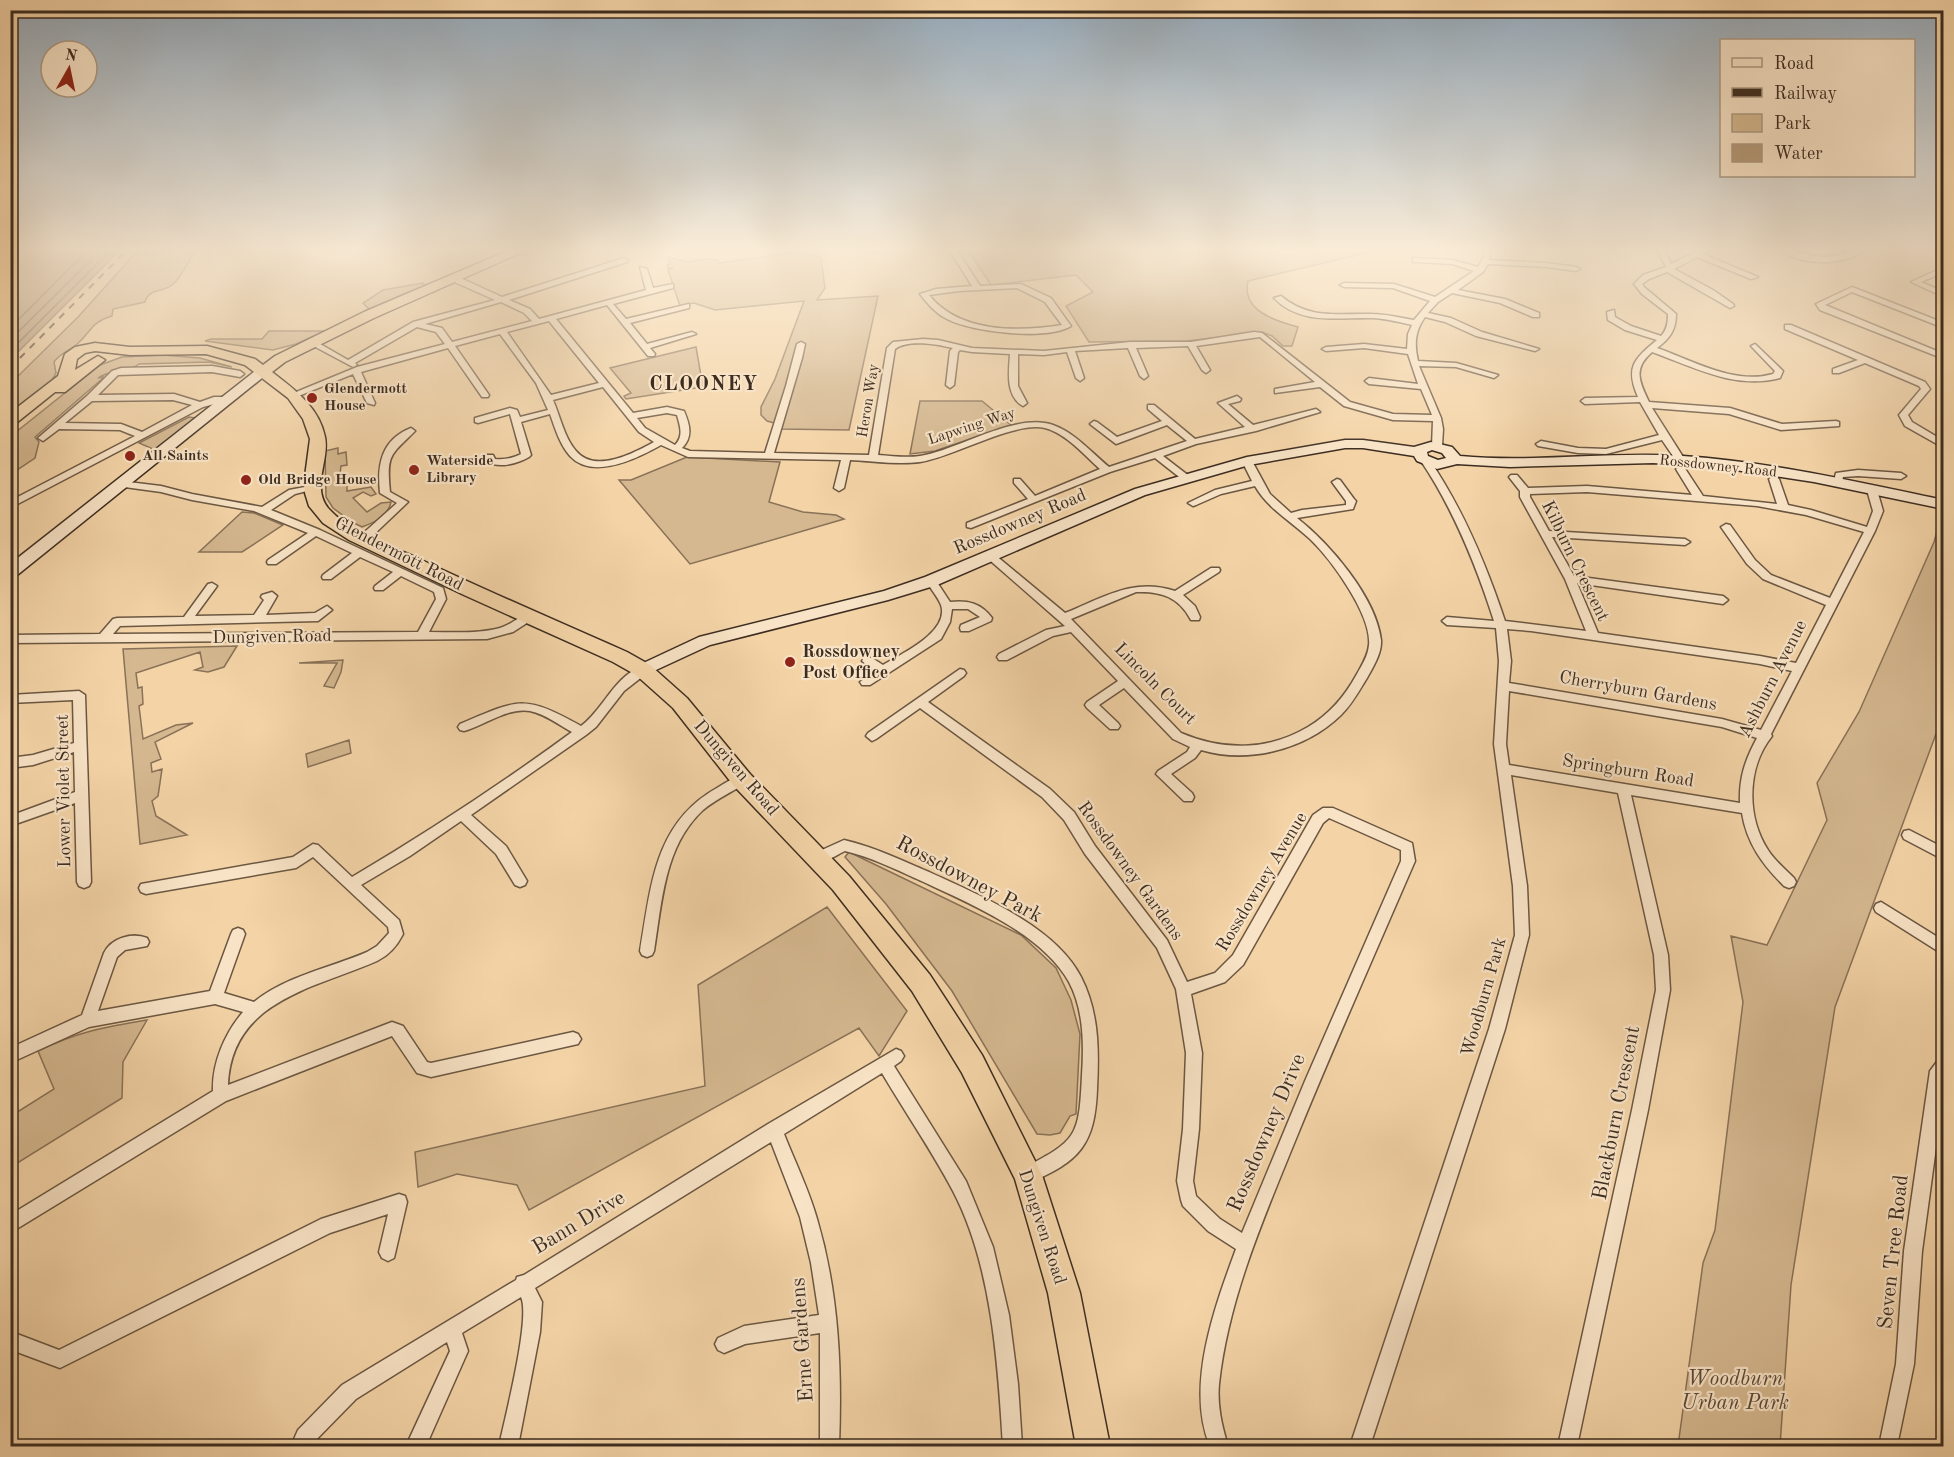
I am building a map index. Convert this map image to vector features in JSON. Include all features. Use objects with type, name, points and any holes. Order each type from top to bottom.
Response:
[{"type":"highway","points":[[263,370],[365,317]]},
{"type":"highway","points":[[10,421],[64,378],[70,362],[83,364],[102,356],[130,351],[179,349],[226,354],[305,347]]},
{"type":"highway","points":[[226,354],[250,362],[263,370],[288,391],[311,418],[318,438],[312,487]]},
{"type":"highway","points":[[10,430],[102,356]]},
{"type":"highway","name":"Glendermott Road","points":[[312,487],[318,506],[328,519],[361,546],[531,617]]},
{"type":"highway","name":"Dungiven Road","points":[[531,617],[620,657],[643,670],[680,703],[742,780],[841,883],[937,1007],[972,1064],[1028,1175],[1064,1293],[1093,1446]]},
{"type":"main road","points":[[10,572],[263,370]]},
{"type":"main road","points":[[238,390],[264,386],[288,391]]},
{"type":"main road","name":"Rossdowney Road","points":[[643,670],[705,641],[888,595],[931,581],[1140,492],[1247,461],[1345,444],[1363,444],[1450,461],[1681,465],[1767,470],[1944,505]]},
{"type":"main road","points":[[1422,457],[1426,446],[1437,446],[1447,450],[1450,461]]},
{"type":"street","points":[[348,363],[416,324],[440,317]]},
{"type":"street","points":[[533,317],[538,322]]},
{"type":"street","points":[[288,391],[555,317]]},
{"type":"street","points":[[620,317],[651,354]]},
{"type":"street","points":[[624,322],[643,317]]},
{"type":"street","points":[[947,317],[965,324],[1027,330],[1067,326],[1060,317]]},
{"type":"street","points":[[1381,317],[1416,324]]},
{"type":"street","points":[[1422,317],[1416,324],[1411,338],[1411,352],[1437,418],[1439,426],[1437,446]]},
{"type":"street","points":[[1436,317],[1479,334],[1535,349]]},
{"type":"street","points":[[1611,317],[1618,324],[1664,340]]},
{"type":"street","points":[[1672,317],[1672,328],[1664,340],[1651,349],[1635,367],[1635,379],[1698,496]]},
{"type":"street","points":[[1845,317],[1944,357]]},
{"type":"street","points":[[1922,317],[1944,326]]},
{"type":"street","points":[[551,318],[630,416],[642,430],[676,449],[684,441],[686,432],[681,413],[676,410],[652,411],[630,416]]},
{"type":"street","points":[[416,324],[439,330],[485,395]]},
{"type":"street","points":[[1788,327],[1922,384],[1926,389],[1903,416],[1908,424],[1944,446]]},
{"type":"street","points":[[502,331],[549,398],[574,455],[586,462],[607,462],[631,458],[661,442]]},
{"type":"street","points":[[645,347],[692,334]]},
{"type":"street","name":"Heron Way","points":[[873,459],[891,348],[896,344],[923,341],[958,347],[1044,353],[1130,344],[1191,344],[1254,334],[1262,335],[1347,404],[1393,417],[1437,418]]},
{"type":"street","points":[[768,457],[781,413],[793,384],[801,344]]},
{"type":"street","points":[[1130,344],[1144,376]]},
{"type":"street","points":[[1191,344],[1206,370]]},
{"type":"street","points":[[1326,349],[1364,346],[1411,352]]},
{"type":"street","points":[[1651,349],[1738,378],[1768,381],[1777,376],[1779,371],[1755,346]]},
{"type":"street","points":[[305,347],[348,363],[358,370],[370,403]]},
{"type":"street","points":[[950,385],[954,351],[958,347]]},
{"type":"street","points":[[1070,350],[1080,378]]},
{"type":"street","points":[[1014,352],[1013,388],[1023,403]]},
{"type":"street","points":[[1836,370],[1864,360]]},
{"type":"street","points":[[1415,363],[1456,365],[1494,375]]},
{"type":"street","points":[[43,438],[90,398],[115,373],[127,370],[212,369],[240,374]]},
{"type":"street","points":[[1369,381],[1425,387]]},
{"type":"street","points":[[549,398],[605,384]]},
{"type":"street","points":[[1278,391],[1321,384]]},
{"type":"street","points":[[90,398],[174,398],[200,405]]},
{"type":"street","points":[[1237,399],[1222,404],[1253,429]]},
{"type":"street","points":[[1585,401],[1619,399],[1730,411],[1781,427],[1836,424]]},
{"type":"street","points":[[10,505],[200,405],[214,400],[226,400]]},
{"type":"street","points":[[1151,407],[1193,442]]},
{"type":"street","points":[[478,420],[510,411],[514,412],[517,420],[526,455],[519,459],[500,462],[491,461],[490,457]]},
{"type":"street","points":[[517,420],[553,411]]},
{"type":"street","points":[[971,525],[1107,470],[1193,442],[1316,412]]},
{"type":"street","points":[[1094,424],[1116,441],[1168,422]]},
{"type":"street","name":"Lapwing Way","points":[[676,449],[688,454],[919,459],[1021,426],[1042,424],[1064,434],[1107,470]]},
{"type":"street","points":[[58,426],[121,427],[143,436]]},
{"type":"street","points":[[327,577],[404,502],[385,493],[382,465],[392,445],[411,431]]},
{"type":"street","points":[[1541,444],[1593,452],[1616,450],[1649,439],[1666,437]]},
{"type":"street","points":[[1156,455],[1186,478]]},
{"type":"street","name":"Woodburn Park","points":[[1360,1446],[1497,1029],[1522,935],[1520,886],[1500,744],[1505,661],[1501,625],[1477,557],[1440,482],[1422,457]]},
{"type":"street","points":[[839,488],[846,459]]},
{"type":"street","name":"Lincoln Court","points":[[990,556],[1064,618],[1177,736],[1197,746],[1218,751],[1253,751],[1290,742],[1316,729],[1342,709],[1369,663],[1375,639],[1362,604],[1333,557],[1316,539],[1271,501],[1247,461]]},
{"type":"street","points":[[1440,482],[1450,461]]},
{"type":"street","points":[[1838,484],[1839,475],[1858,473],[1901,476]]},
{"type":"street","points":[[1514,477],[1525,491]]},
{"type":"street","points":[[1774,479],[1783,506]]},
{"type":"street","points":[[1017,481],[1034,500]]},
{"type":"street","points":[[1192,503],[1218,492],[1258,482]]},
{"type":"street","points":[[1290,517],[1302,513],[1350,507],[1350,501],[1337,482]]},
{"type":"street","points":[[120,484],[161,489],[263,511],[316,532],[361,546],[401,572],[439,590],[441,599],[422,635]]},
{"type":"street","points":[[263,511],[292,492],[312,487]]},
{"type":"street","name":"Kilburn Crescent","points":[[1593,635],[1570,579],[1525,497],[1525,491],[1587,489],[1698,496],[1783,506],[1870,531]]},
{"type":"street","name":"Ashburn Avenue","points":[[1789,882],[1761,851],[1747,809],[1746,774],[1751,760],[1766,736],[1870,531],[1878,511],[1872,490]]},
{"type":"street","points":[[1726,527],[1751,562],[1767,577],[1832,603]]},
{"type":"street","points":[[272,562],[316,532]]},
{"type":"street","points":[[1546,534],[1685,542]]},
{"type":"street","points":[[1176,595],[1215,570]]},
{"type":"street","points":[[379,588],[401,572]]},
{"type":"street","points":[[1570,579],[1724,600]]},
{"type":"street","points":[[866,682],[937,636],[945,622],[947,606],[931,581]]},
{"type":"street","points":[[187,620],[212,586]]},
{"type":"street","points":[[1064,618],[1134,589],[1146,587],[1176,595],[1192,607],[1195,617]]},
{"type":"street","points":[[258,618],[272,596],[266,597]]},
{"type":"street","points":[[947,606],[969,604],[979,608],[987,618],[965,628]]},
{"type":"street","points":[[105,636],[117,622],[318,617],[327,610]]},
{"type":"street","points":[[301,636],[312,617]]},
{"type":"street","name":"Dungiven Road","points":[[10,639],[105,636],[191,638],[487,635],[509,629],[531,617]]},
{"type":"street","points":[[1447,621],[1593,635],[1799,668]]},
{"type":"street","points":[[1003,657],[1050,633],[1073,628]]},
{"type":"street","points":[[868,661],[884,671]]},
{"type":"street","points":[[351,885],[462,814],[582,732],[592,724],[624,685],[643,670]]},
{"type":"street","points":[[872,736],[960,673]]},
{"type":"street","points":[[1114,726],[1091,705],[1125,682]]},
{"type":"street","name":"Cherryburn Gardens","points":[[1504,686],[1722,723],[1766,736]]},
{"type":"street","name":"Lower Violet Street","points":[[10,699],[80,695],[84,882]]},
{"type":"street","name":"Rossdowney Gardens","points":[[920,702],[1046,793],[1069,816],[1090,849],[1162,944],[1183,989],[1194,1053],[1191,1129],[1185,1181],[1190,1200],[1214,1225],[1245,1245]]},
{"type":"street","points":[[464,727],[523,706],[535,708],[582,732]]},
{"type":"street","points":[[10,763],[33,760],[81,745]]},
{"type":"street","points":[[1188,797],[1162,774],[1191,754],[1197,746]]},
{"type":"street","name":"Springburn Road","points":[[1503,769],[1747,809]]},
{"type":"street","points":[[647,951],[668,848],[683,822],[699,805],[742,780]]},
{"type":"street","name":"Blackburn Crescent","points":[[1568,1446],[1640,1110],[1663,990],[1661,955],[1623,788]]},
{"type":"street","points":[[10,821],[82,795]]},
{"type":"street","name":"Rossdowney Avenue","points":[[1183,989],[1210,983],[1226,975],[1238,960],[1318,819],[1328,812],[1407,847]]},
{"type":"street","points":[[462,814],[501,850],[520,881]]},
{"type":"street","points":[[1909,835],[1944,855]]},
{"type":"street","name":"Rossdowney Park","points":[[818,858],[844,844],[865,850],[982,905],[1029,931],[1058,956],[1070,970],[1081,996],[1090,1030],[1090,1091],[1086,1130],[1074,1149],[1028,1175]]},
{"type":"street","name":"Rossdowney Drive","points":[[1220,1446],[1212,1416],[1210,1386],[1224,1314],[1245,1245],[1302,1106],[1408,861],[1407,847]]},
{"type":"street","points":[[146,888],[296,862],[313,849],[394,924],[396,934],[389,947],[374,957],[274,996],[254,1008],[234,1035],[219,1076],[221,1095]]},
{"type":"street","points":[[1881,908],[1944,949]]},
{"type":"street","points":[[215,997],[238,934]]},
{"type":"street","points":[[88,1020],[111,953],[122,944],[142,942]]},
{"type":"street","points":[[10,1056],[88,1020],[215,997],[254,1008]]},
{"type":"street","points":[[10,1225],[221,1095],[392,1029],[398,1031],[422,1068],[431,1070],[573,1039]]},
{"type":"street","name":"Bann Drive","points":[[300,1446],[305,1437],[348,1392],[890,1060],[960,1187],[984,1247],[1000,1315],[1009,1384],[1013,1446]]},
{"type":"street","name":"Seven Tree Road","points":[[1888,1446],[1905,1364],[1914,1251],[1938,1071],[1944,1064]]},
{"type":"street","name":"Erne Gardens","points":[[774,1130],[808,1217],[820,1263],[829,1323],[830,1446]]},
{"type":"street","points":[[10,1346],[17,1344],[60,1359],[327,1225],[399,1202],[388,1252]]},
{"type":"street","points":[[509,1446],[531,1332],[533,1302],[523,1283]]},
{"type":"street","points":[[724,1344],[744,1335],[829,1323]]},
{"type":"street","points":[[416,1446],[429,1422],[459,1351],[451,1329]]},
{"type":"green space","points":[[78,317],[110,317],[95,325],[73,347],[59,356],[54,362],[56,373],[52,380],[11,414],[11,383]]},
{"type":"green space","points":[[798,317],[873,317],[849,430],[780,429],[778,424],[767,421],[761,415],[761,407],[775,379]]},
{"type":"green space","points":[[1073,317],[1269,317],[1298,327],[1292,346],[1283,346],[1272,336],[1262,332],[1187,341],[1089,342]]},
{"type":"green space","points":[[269,331],[325,331],[296,344],[273,350],[205,341],[262,339]]},
{"type":"green space","points":[[696,347],[703,387],[626,399],[624,396],[631,393],[610,368]]},
{"type":"green space","points":[[162,355],[200,358],[232,367],[209,362],[139,364],[103,375],[98,378],[103,377],[102,379],[35,437],[39,442],[35,458],[11,474],[11,436],[100,365],[122,357]]},
{"type":"green space","points":[[920,401],[982,401],[1011,425],[935,451],[910,454]]},
{"type":"green space","points":[[189,417],[195,418],[155,450],[139,443]]},
{"type":"green space","points":[[338,448],[338,454],[346,452],[347,465],[341,466],[340,474],[347,473],[347,491],[371,487],[376,494],[371,496],[363,492],[353,498],[367,512],[381,503],[391,502],[384,515],[362,527],[333,508],[326,497],[325,451]]},
{"type":"green space","points":[[687,457],[780,462],[769,502],[803,512],[836,515],[844,519],[690,564],[619,480],[631,480]]},
{"type":"green space","name":"Woodburn Urban Park","points":[[1943,510],[1943,715],[1835,1007],[1791,1285],[1780,1446],[1678,1446],[1703,1263],[1715,1230],[1743,1002],[1731,936],[1767,945],[1827,820],[1817,783],[1859,712],[1934,542]]},
{"type":"green space","points":[[242,512],[254,513],[283,525],[242,552],[199,552]]},
{"type":"green space","points":[[237,646],[224,667],[208,672],[195,670],[203,667],[200,652],[136,673],[138,688],[142,687],[143,704],[139,706],[143,739],[176,725],[193,723],[155,742],[161,759],[151,763],[152,772],[162,769],[158,796],[152,801],[156,816],[187,835],[140,844],[123,649]]},
{"type":"green space","points":[[343,660],[334,688],[324,686],[337,663],[299,663]]},
{"type":"green space","points":[[349,740],[351,753],[308,767],[306,754]]},
{"type":"green space","points":[[849,852],[1021,935],[1056,968],[1071,1000],[1080,1034],[1076,1114],[1070,1116],[1060,1133],[1037,1134],[952,991],[886,904],[845,857]]},
{"type":"green space","points":[[827,907],[907,1011],[879,1056],[859,1028],[529,1210],[517,1185],[457,1174],[418,1187],[415,1152],[705,1086],[698,985]]},
{"type":"green space","points":[[147,1020],[123,1062],[122,1098],[11,1167],[11,1116],[54,1089],[38,1051],[91,1031]]},
{"type":"water","points":[[11,317],[53,317],[11,359]]},
{"type":"railway","points":[[10,368],[61,317]]},
{"type":"place","name":"Glendermott House","points":[[312,398]]},
{"type":"place","name":"All Saints","points":[[130,456]]},
{"type":"place","name":"Waterside Library","points":[[414,470]]},
{"type":"place","name":"Old Bridge House","points":[[246,480]]},
{"type":"place","name":"Rossdowney Post Office","points":[[790,662]]},
{"type":"district","name":"CLOONEY","points":[[704,385]]}]
